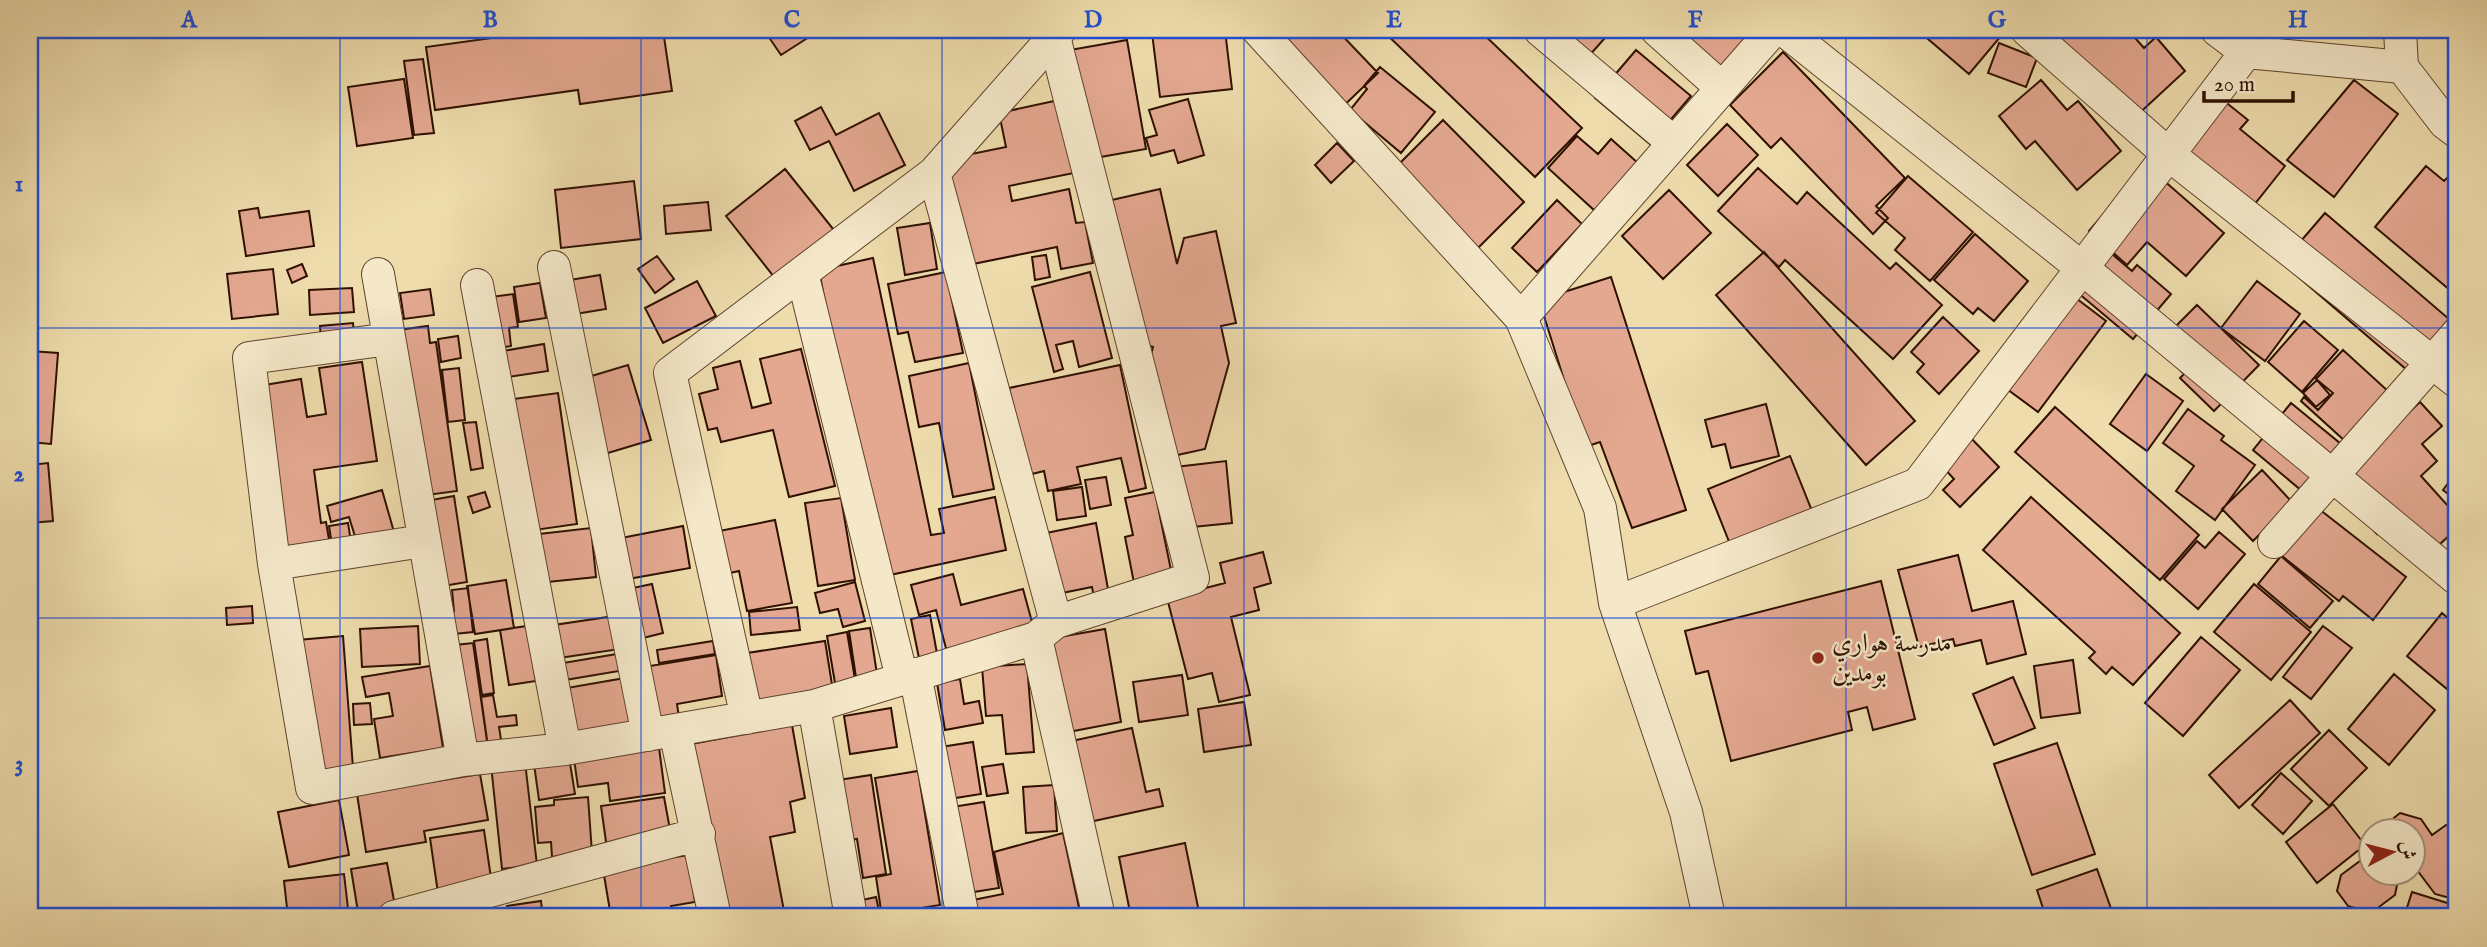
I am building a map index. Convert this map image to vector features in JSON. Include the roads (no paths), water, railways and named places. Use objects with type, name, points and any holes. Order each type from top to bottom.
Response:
[{"type":"street","points":[[1258,30],[1521,318],[1600,508],[1615,603],[1686,812],[1709,917]]},
{"type":"street","points":[[1540,30],[1674,143]]},
{"type":"street","points":[[1657,30],[1722,88]]},
{"type":"street","points":[[1521,318],[1773,30]]},
{"type":"street","points":[[1784,30],[2082,268],[2457,579]]},
{"type":"street","points":[[2027,30],[2168,154],[2457,382]]},
{"type":"street","points":[[2217,30],[2254,41],[2402,67]]},
{"type":"street","points":[[2400,30],[2402,67],[2445,123],[2457,132]]},
{"type":"street","points":[[747,718],[670,373],[934,173],[1057,33]]},
{"type":"street","points":[[389,339],[249,358],[274,564],[312,788],[463,760],[565,749],[814,706],[1194,578],[1057,33]]},
{"type":"street","points":[[1615,603],[1918,484],[2254,41]]},
{"type":"street","points":[[934,173],[1046,630],[1099,917]]},
{"type":"street","points":[[554,267],[662,733],[699,834],[715,917]]},
{"type":"street","points":[[802,273],[909,676],[963,917]]},
{"type":"street","points":[[378,274],[463,760]]},
{"type":"street","points":[[477,285],[565,749]]},
{"type":"street","points":[[2274,542],[2457,334]]},
{"type":"street","points":[[274,564],[423,541]]},
{"type":"street","points":[[814,706],[851,917]]},
{"type":"street","points":[[394,917],[699,834]]},
{"type":"place","name":"مدرسة هواري بومدين","points":[[1818,658]]}]
